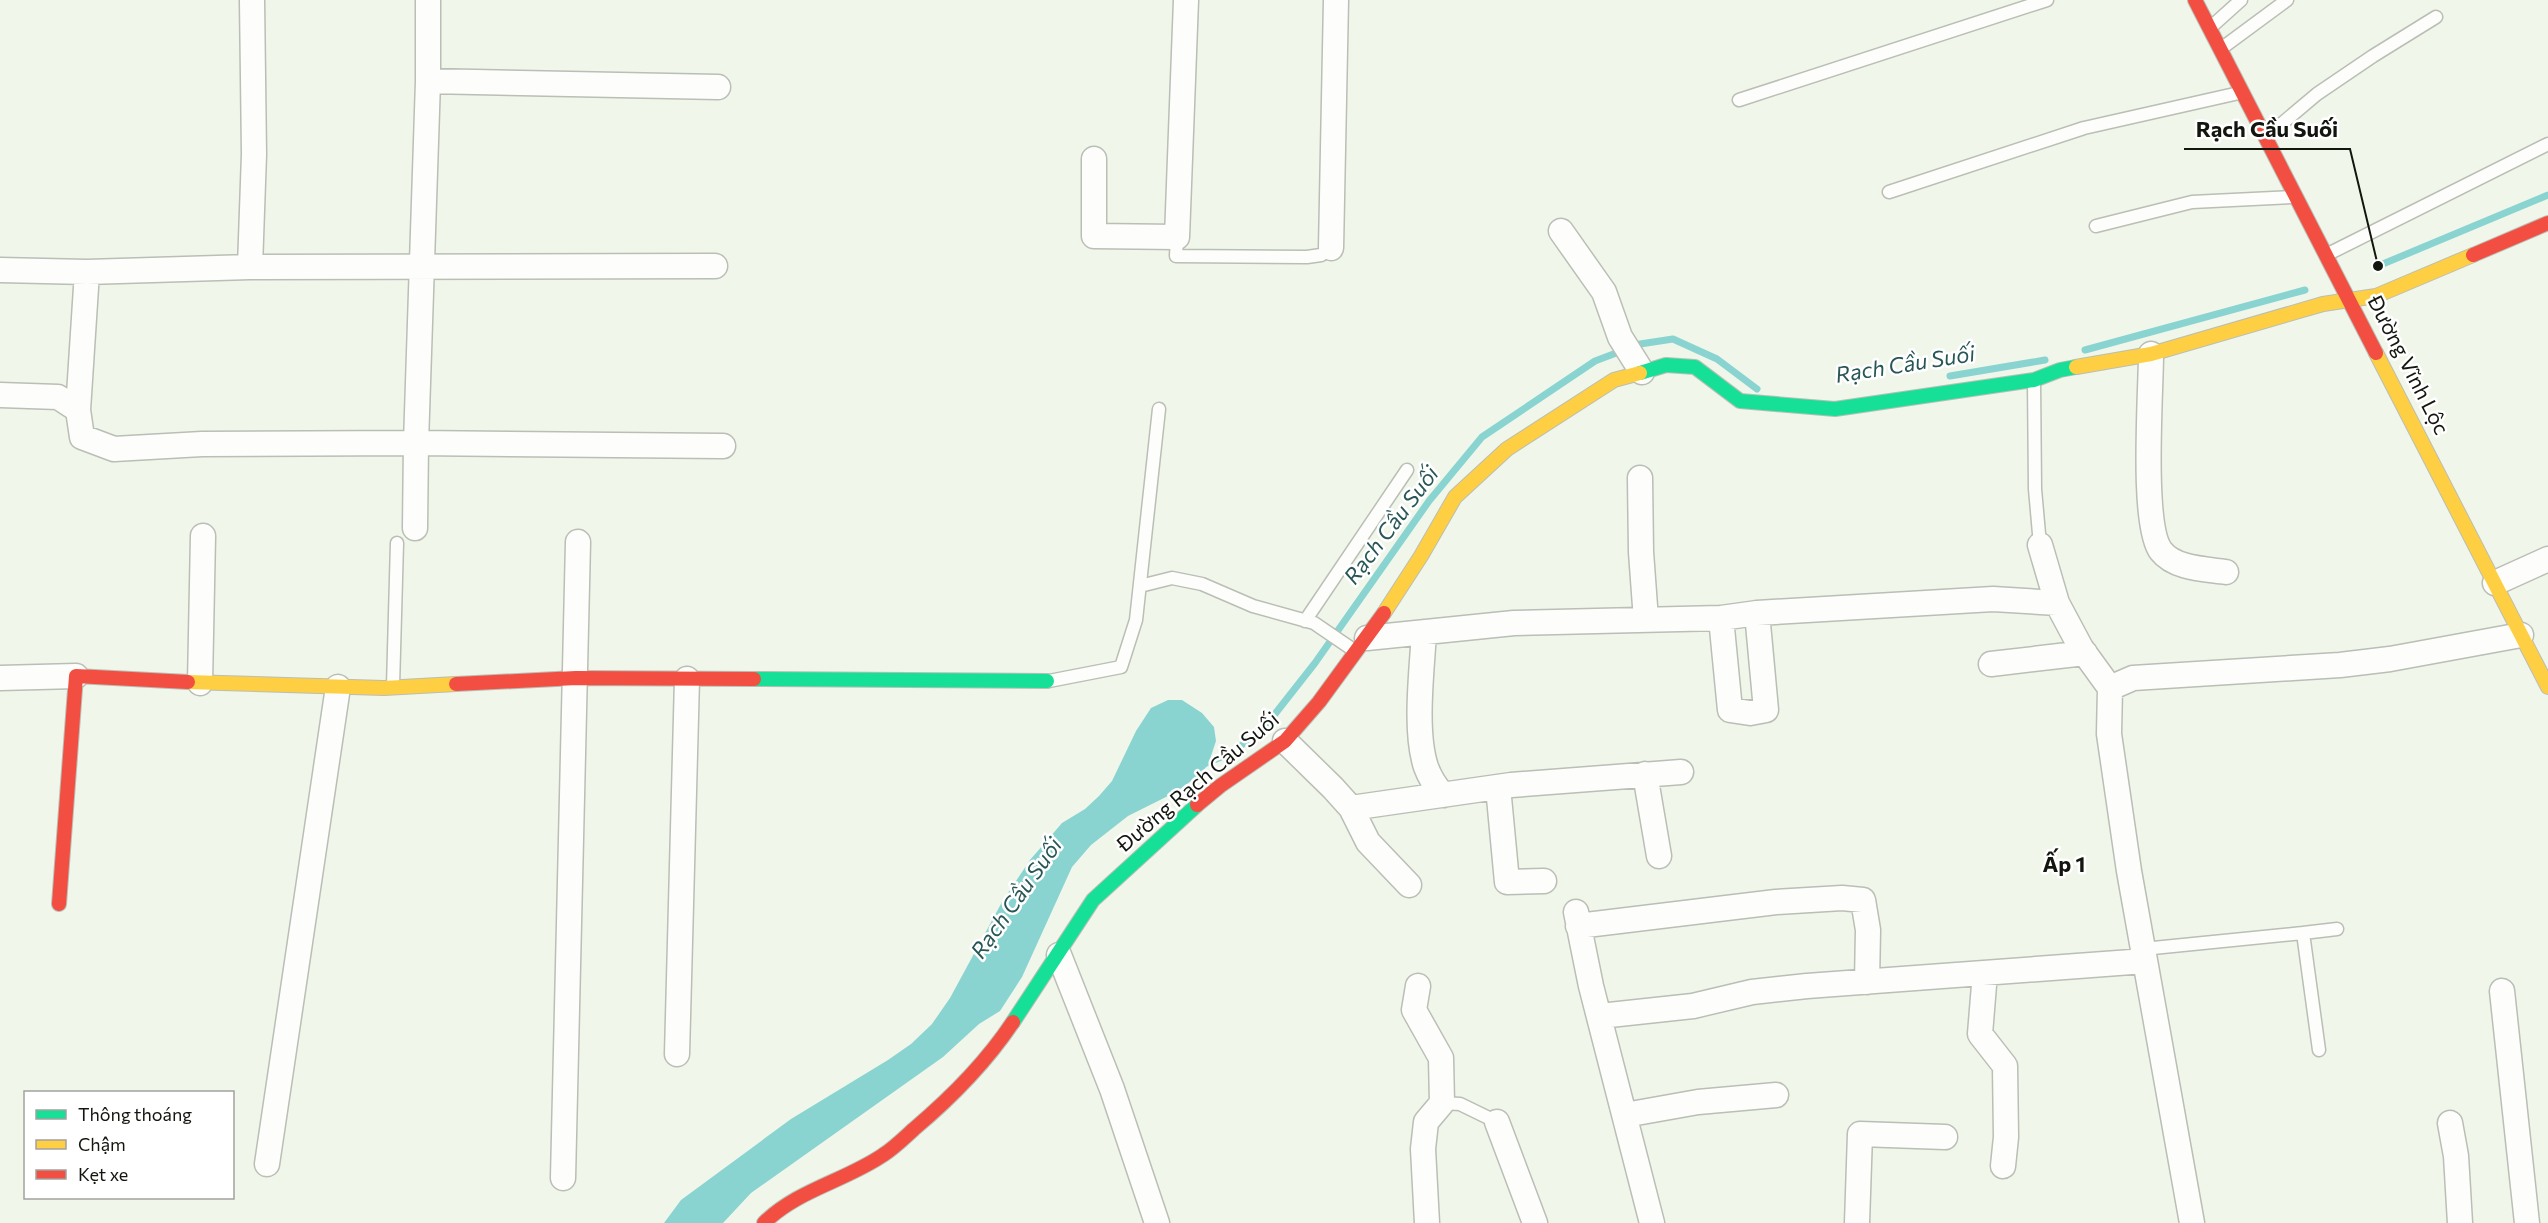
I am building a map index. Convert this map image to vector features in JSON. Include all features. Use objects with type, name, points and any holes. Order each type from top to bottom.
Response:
[{"type":"street","points":[[250,267],[254,154],[252,0]]},
{"type":"street","points":[[406,536],[416,443],[428,81],[428,0]]},
{"type":"street","points":[[1094,159],[1094,236],[1177,237],[1186,0]]},
{"type":"street","points":[[1331,248],[1336,0]]},
{"type":"street","name":"Đường Vĩnh Lộc","points":[[2196,0],[2352,300],[2548,687]]},
{"type":"street","points":[[428,81],[718,87]]},
{"type":"street","points":[[1561,231],[1604,292],[1620,337],[1637,365],[1695,367],[1740,401],[1835,409],[2034,380],[2060,370],[2151,354],[2323,304],[2376,296],[2548,223]]},
{"type":"street","points":[[0,270],[87,272],[250,267],[715,266]]},
{"type":"street","points":[[87,272],[78,411],[82,437],[114,449],[202,444],[416,443],[723,446]]},
{"type":"street","points":[[2151,354],[2148,483],[2156,535],[2161,551],[2180,565],[2226,572]]},
{"type":"street","name":"Đường Rạch Cầu Suối","points":[[764,1223],[815,1189],[882,1156],[947,1102],[992,1054],[1094,900],[1158,839],[1221,786],[1285,741],[1319,702],[1362,644],[1421,556],[1455,497],[1507,449],[1637,365]]},
{"type":"street","points":[[0,395],[58,397],[78,411]]},
{"type":"street","points":[[1640,478],[1641,552],[1646,620]]},
{"type":"street","points":[[200,683],[204,537]]},
{"type":"street","points":[[563,1178],[578,542]]},
{"type":"street","points":[[2040,545],[2057,603],[2085,653],[2110,688],[2109,734],[2144,955],[2192,1223]]},
{"type":"street","points":[[2495,583],[2548,559]]},
{"type":"street","points":[[1362,644],[1424,632],[1514,623],[1721,618],[1757,613],[1993,598],[2057,603]]},
{"type":"street","points":[[1721,618],[1730,710],[1750,712],[1766,710],[1757,613]]},
{"type":"street","points":[[1424,632],[1421,706],[1423,747],[1426,767],[1432,781],[1443,795]]},
{"type":"street","points":[[2110,688],[2133,678],[2340,665],[2390,659],[2522,634]]},
{"type":"street","points":[[1991,664],[2085,653]]},
{"type":"street","points":[[59,904],[76,676]]},
{"type":"street","points":[[0,678],[76,676],[338,687],[393,687],[576,678],[1047,681]]},
{"type":"street","points":[[677,1054],[687,679]]},
{"type":"street","points":[[267,1164],[338,687]]},
{"type":"street","points":[[1285,741],[1351,808],[1368,842],[1409,885]]},
{"type":"street","points":[[1351,808],[1498,787],[1682,772]]},
{"type":"street","points":[[1645,774],[1659,856]]},
{"type":"street","points":[[1498,787],[1508,882],[1544,881]]},
{"type":"street","points":[[1652,1223],[1599,1016],[1577,919],[1842,897],[1863,900],[1868,930],[1868,982]]},
{"type":"street","points":[[1059,955],[1112,1089],[1157,1223]]},
{"type":"street","points":[[1599,1016],[1693,1006],[1752,992],[1985,973],[2144,955]]},
{"type":"street","points":[[1985,973],[1980,1034],[2005,1066],[2006,1137],[2003,1166]]},
{"type":"street","points":[[1418,986],[1414,1010],[1441,1058],[1442,1103],[1426,1122],[1424,1140],[1427,1223]]},
{"type":"street","points":[[2502,991],[2527,1223]]},
{"type":"street","points":[[1625,1115],[1698,1102],[1776,1095]]},
{"type":"street","points":[[1497,1122],[1535,1223]]},
{"type":"street","points":[[2450,1123],[2456,1156],[2460,1223]]},
{"type":"street","points":[[1857,1223],[1860,1134],[1945,1137]]},
{"type":"lane","points":[[1739,100],[2046,0]]},
{"type":"lane","points":[[2210,28],[2241,0]]},
{"type":"lane","points":[[2221,48],[2287,0]]},
{"type":"lane","points":[[2266,137],[2317,94],[2436,17]]},
{"type":"lane","points":[[1889,192],[2084,128],[2243,92]]},
{"type":"lane","points":[[2328,254],[2548,144]]},
{"type":"lane","points":[[2096,226],[2192,202],[2297,196]]},
{"type":"lane","points":[[1177,237],[1176,256],[1307,257],[1322,255],[1331,248]]},
{"type":"lane","points":[[2034,380],[2035,489],[2040,545]]},
{"type":"lane","points":[[1047,681],[1121,667],[1136,620],[1159,409]]},
{"type":"lane","points":[[1309,622],[1407,470]]},
{"type":"lane","points":[[393,687],[406,536]]},
{"type":"lane","points":[[1140,586],[1173,578],[1202,584],[1253,606],[1309,622],[1343,644],[1362,644]]},
{"type":"lane","points":[[2144,955],[2337,929]]},
{"type":"lane","points":[[2303,933],[2319,1050]]},
{"type":"lane","points":[[1442,1103],[1460,1104],[1497,1122]]},
{"type":"water","points":[[1168,700],[1182,700],[1202,713],[1214,727],[1216,741],[1208,765],[1198,776],[1176,792],[1128,816],[1091,845],[1072,867],[1022,977],[1000,1011],[979,1024],[943,1057],[751,1193],[723,1223],[664,1223],[681,1200],[791,1119],[911,1044],[932,1024],[950,998],[1002,902],[1030,860],[1062,823],[1085,809],[1112,781],[1136,731],[1151,708]]},
{"type":"waterway","name":"Rạch Cầu Suối","points":[[2378,266],[2548,195]]},
{"type":"waterway","name":"Rạch Cầu Suối","points":[[2085,350],[2305,290]]},
{"type":"waterway","name":"Rạch Cầu Suối","points":[[1201,765],[1234,752],[1271,719],[1315,663],[1429,501],[1482,437],[1595,361],[1640,344],[1673,339],[1717,359],[1757,389]]},
{"type":"waterway","name":"Rạch Cầu Suối","points":[[1950,376],[2045,360]]},
{"type":"traffic: fast","points":[[1640,373],[1666,365],[1695,367],[1740,401],[1835,409],[2034,380],[2060,370],[2076,367]]},
{"type":"traffic: fast","points":[[754,679],[1047,681]]},
{"type":"traffic: fast","points":[[1013,1022],[1093,900],[1197,805]]},
{"type":"traffic: slow","points":[[2076,367],[2151,354],[2323,304],[2376,296],[2473,255]]},
{"type":"traffic: slow","points":[[2376,353],[2548,687]]},
{"type":"traffic: slow","points":[[1384,613],[1421,556],[1455,497],[1507,449],[1614,380],[1640,373]]},
{"type":"traffic: slow","points":[[188,682],[384,688],[456,684]]},
{"type":"traffic: jam","points":[[2195,0],[2376,353]]},
{"type":"traffic: jam","points":[[2473,255],[2548,223]]},
{"type":"traffic: jam","points":[[1197,805],[1220,786],[1285,741],[1319,702],[1384,613]]},
{"type":"traffic: jam","points":[[59,904],[76,676],[188,682]]},
{"type":"traffic: jam","points":[[456,684],[576,678],[754,679]]},
{"type":"traffic: jam","points":[[764,1223],[791,1202],[853,1172],[891,1149],[942,1105],[967,1079],[1013,1022]]},
{"type":"place","name":"Rạch Cầu Suối","points":[[2378,266]]},
{"type":"district","name":"Ấp 1","points":[[2064,864]]}]
